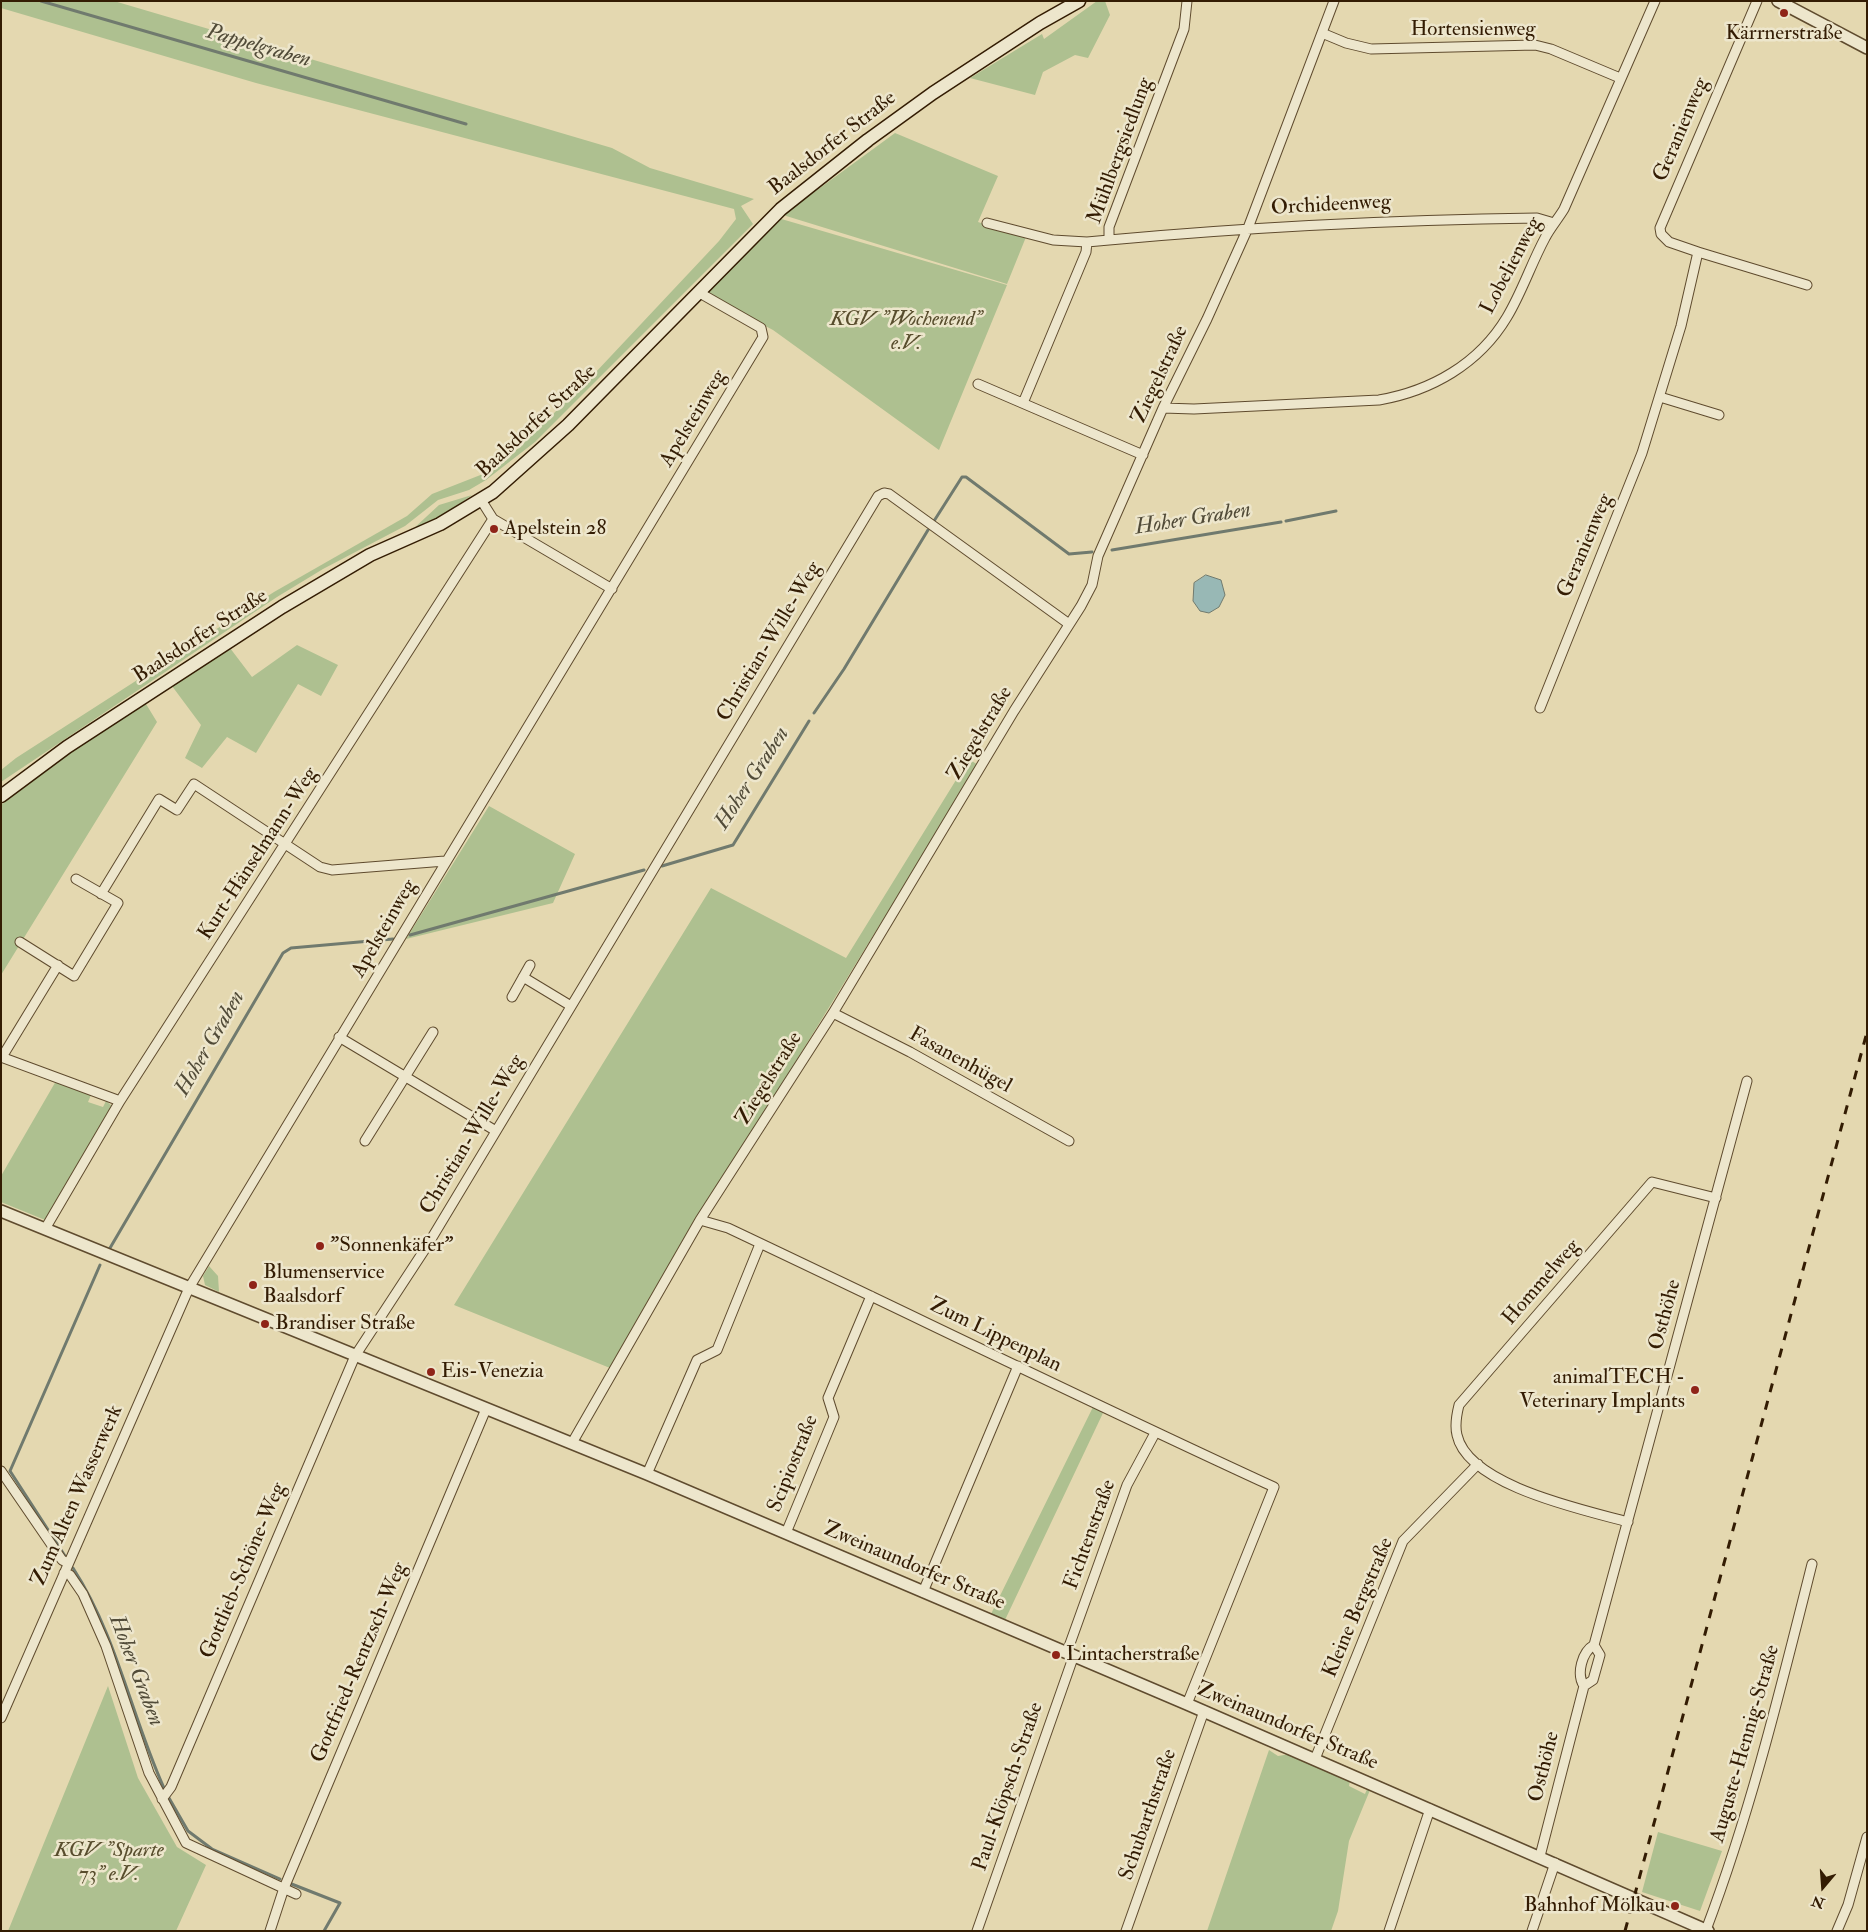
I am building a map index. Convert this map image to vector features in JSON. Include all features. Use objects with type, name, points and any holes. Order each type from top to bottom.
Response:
[{"type":"main road","name":"Baalsdorfer Straße","points":[[1,796],[67,747],[282,607],[370,555],[440,524],[481,500],[515,475],[568,425],[781,209],[868,140],[978,63],[1074,4]]},
{"type":"street","name":"Mühlbergsiedlung","points":[[1023,403],[1086,252],[1087,242],[1109,240],[1109,227],[1184,29],[1187,1]]},
{"type":"street","name":"Ziegelstraße","points":[[572,1443],[700,1220],[833,1013],[1092,585],[1098,556],[1163,408],[1248,228],[1334,1]]},
{"type":"street","name":"Lobelienweg","points":[[1163,408],[1194,409],[1379,400],[1428,388],[1465,364],[1498,330],[1514,305],[1539,248],[1564,209],[1655,1]]},
{"type":"street","name":"Geranienweg","points":[[1757,1],[1660,228],[1660,234],[1669,242],[1807,285]]},
{"type":"street","points":[[1778,1],[1795,5],[1867,48]]},
{"type":"street","name":"Hortensienweg","points":[[1322,33],[1346,43],[1371,48],[1535,45],[1551,49],[1620,78]]},
{"type":"street","name":"Orchideenweg","points":[[1109,240],[1248,228],[1424,220],[1536,218],[1554,223]]},
{"type":"street","points":[[987,223],[1053,240],[1087,242]]},
{"type":"street","name":"Geranienweg","points":[[1540,708],[1624,499],[1660,397],[1681,326],[1698,252]]},
{"type":"street","name":"Apelsteinweg","points":[[188,1288],[763,338],[761,328],[698,292]]},
{"type":"street","points":[[978,384],[1143,455]]},
{"type":"street","points":[[1660,397],[1719,415]]},
{"type":"street","name":"Christian-Wille-Weg","points":[[355,1356],[427,1246],[878,496],[884,493],[889,494],[1069,624]]},
{"type":"street","points":[[481,500],[493,519],[612,589]]},
{"type":"street","name":"Kurt-Hänselmann-Weg","points":[[45,1229],[120,1102],[493,519]]},
{"type":"street","points":[[101,894],[159,799],[177,810],[194,784],[320,867],[332,870],[445,861]]},
{"type":"street","points":[[20,942],[74,976],[118,903],[76,878]]},
{"type":"street","points":[[512,997],[530,965]]},
{"type":"street","points":[[58,966],[2,1057],[120,1102]]},
{"type":"street","points":[[523,978],[571,1006]]},
{"type":"street","name":"Fasanenhügel","points":[[833,1013],[910,1052],[1069,1141]]},
{"type":"street","points":[[365,1141],[433,1032]]},
{"type":"street","points":[[339,1037],[496,1131]]},
{"type":"street","name":"Osthöhe","points":[[1540,1856],[1584,1686],[1580,1677],[1586,1652],[1594,1645],[1747,1081]]},
{"type":"street","name":"Hommelweg","points":[[1478,1464],[1466,1452],[1457,1436],[1459,1405],[1652,1182],[1716,1198]]},
{"type":"street","points":[[1,1211],[572,1443]]},
{"type":"street","name":"Zum Lippenplan","points":[[700,1220],[728,1228],[1155,1433],[1274,1487],[1187,1704]]},
{"type":"street","points":[[647,1474],[697,1360],[716,1350],[760,1244]]},
{"type":"street","name":"Zum Alten Wasserwerk","points":[[1,1718],[188,1288]]},
{"type":"street","name":"Scipiostraße","points":[[786,1533],[834,1417],[828,1398],[871,1296]]},
{"type":"street","name":"Gottlieb-Schöne-Weg","points":[[162,1799],[171,1787],[355,1356]]},
{"type":"street","points":[[923,1592],[1018,1366]]},
{"type":"street","name":"Gottfried-Rentzsch-Weg","points":[[270,1931],[284,1888],[486,1409]]},
{"type":"street","name":"Fichtenstraße","points":[[1070,1654],[1126,1485],[1155,1433]]},
{"type":"street","name":"Zweinaundorfer Straße","points":[[572,1443],[1204,1711],[1707,1930]]},
{"type":"street","points":[[1478,1464],[1518,1490],[1628,1522]]},
{"type":"street","name":"Kleine Bergstraße","points":[[1315,1759],[1403,1541],[1478,1464]]},
{"type":"street","points":[[1,1471],[62,1560],[68,1563]]},
{"type":"street","name":"Auguste-Hennig-Straße","points":[[1707,1930],[1732,1860],[1774,1713],[1812,1564]]},
{"type":"street","points":[[64,1572],[70,1575],[84,1594],[118,1678],[149,1773],[186,1843],[296,1894]]},
{"type":"street","name":"Osthöhe","points":[[1584,1686],[1593,1680],[1600,1655],[1594,1645]]},
{"type":"street","name":"Paul-Klöpsch-Straße","points":[[977,1931],[1070,1654]]},
{"type":"street","name":"Schubarthstraße","points":[[1126,1931],[1204,1711]]},
{"type":"street","points":[[1389,1931],[1430,1809]]},
{"type":"street","points":[[1837,1931],[1848,1905],[1865,1851],[1867,1837]]},
{"type":"street","points":[[1532,1931],[1555,1863]]},
{"type":"green space","points":[[1,1],[114,1],[612,148],[650,168],[754,199],[741,206],[753,224],[535,442],[486,480],[469,490],[438,500],[405,526],[323,569],[277,597],[1,782],[1,770],[16,758],[274,592],[407,516],[432,494],[483,474],[504,462],[595,373],[719,241],[736,219],[734,209],[256,83],[1,8]]},
{"type":"green space","points":[[1097,1],[1105,1],[1110,15],[1088,58],[1075,55],[1043,72],[1035,95],[970,78],[1042,34],[1044,39]]},
{"type":"green space","points":[[895,133],[998,176],[978,222],[1026,237],[1007,284],[783,215]]},
{"type":"green space","name":"KGV \"Wochenend\" e.V.","points":[[778,218],[1007,285],[939,450],[773,330],[710,297],[708,289]]},
{"type":"green space","points":[[472,495],[443,516],[412,530],[439,505]]},
{"type":"green space","points":[[297,645],[338,665],[321,696],[298,684],[256,753],[227,737],[202,768],[185,758],[201,725],[172,686],[230,648],[252,677]]},
{"type":"green space","points":[[146,704],[157,722],[1,975],[1,805],[81,745]]},
{"type":"green space","points":[[969,759],[978,765],[638,1318],[610,1368],[454,1305],[711,888],[846,958]]},
{"type":"green space","points":[[489,806],[575,854],[553,903],[406,939]]},
{"type":"green space","points":[[56,1081],[91,1095],[88,1102],[103,1107],[106,1101],[112,1106],[112,1110],[45,1220],[1,1202],[1,1176]]},
{"type":"green space","points":[[209,1266],[218,1276],[219,1292],[205,1285],[203,1276]]},
{"type":"green space","points":[[1093,1407],[1103,1413],[1005,1620],[991,1614]]},
{"type":"green space","name":"KGV \"Sparte 73\" e.V.","points":[[108,1686],[138,1778],[177,1847],[206,1865],[176,1931],[8,1931]]},
{"type":"green space","points":[[1269,1750],[1278,1756],[1290,1754],[1350,1780],[1349,1786],[1365,1794],[1367,1789],[1370,1790],[1349,1841],[1338,1911],[1331,1931],[1207,1931]]},
{"type":"green space","points":[[1658,1832],[1722,1851],[1700,1911],[1642,1892]]},
{"type":"water","points":[[1206,575],[1221,580],[1225,595],[1219,607],[1209,613],[1200,611],[1193,601],[1194,583]]},
{"type":"waterway","name":"Pappelgraben","points":[[41,1],[466,124]]},
{"type":"waterway","name":"Hoher Graben","points":[[934,521],[962,477],[966,477],[1069,554],[1092,552]]},
{"type":"waterway","name":"Hoher Graben","points":[[1286,521],[1336,511]]},
{"type":"waterway","name":"Hoher Graben","points":[[1112,550],[1281,522]]},
{"type":"waterway","name":"Hoher Graben","points":[[814,713],[844,669],[928,530]]},
{"type":"waterway","name":"Hoher Graben","points":[[662,866],[733,845],[809,721]]},
{"type":"waterway","name":"Hoher Graben","points":[[410,935],[644,870]]},
{"type":"waterway","name":"Hoher Graben","points":[[110,1248],[283,953],[291,948],[393,939]]},
{"type":"waterway","name":"Hoher Graben","points":[[65,1556],[10,1471],[100,1265]]},
{"type":"waterway","name":"Hoher Graben","points":[[73,1568],[101,1621],[164,1788]]},
{"type":"waterway","name":"Hoher Graben","points":[[169,1798],[188,1831],[212,1849],[280,1879]]},
{"type":"waterway","name":"Hoher Graben","points":[[289,1883],[340,1903],[324,1931]]},
{"type":"railway","points":[[1625,1931],[1867,1032]]},
{"type":"place","name":"Kärrnerstraße","points":[[1784,13]]},
{"type":"place","name":"Apelstein 28","points":[[494,529]]},
{"type":"place","name":"\"Sonnenkäfer\"","points":[[320,1246]]},
{"type":"place","name":"Blumenservice Baalsdorf","points":[[253,1285]]},
{"type":"place","name":"Brandiser Straße","points":[[265,1324]]},
{"type":"place","name":"Eis-Venezia","points":[[431,1372]]},
{"type":"place","name":"animalTECH - Veterinary Implants","points":[[1695,1390]]},
{"type":"place","name":"Lintacherstraße","points":[[1056,1655]]},
{"type":"place","name":"Bahnhof Mölkau","points":[[1675,1906]]}]
